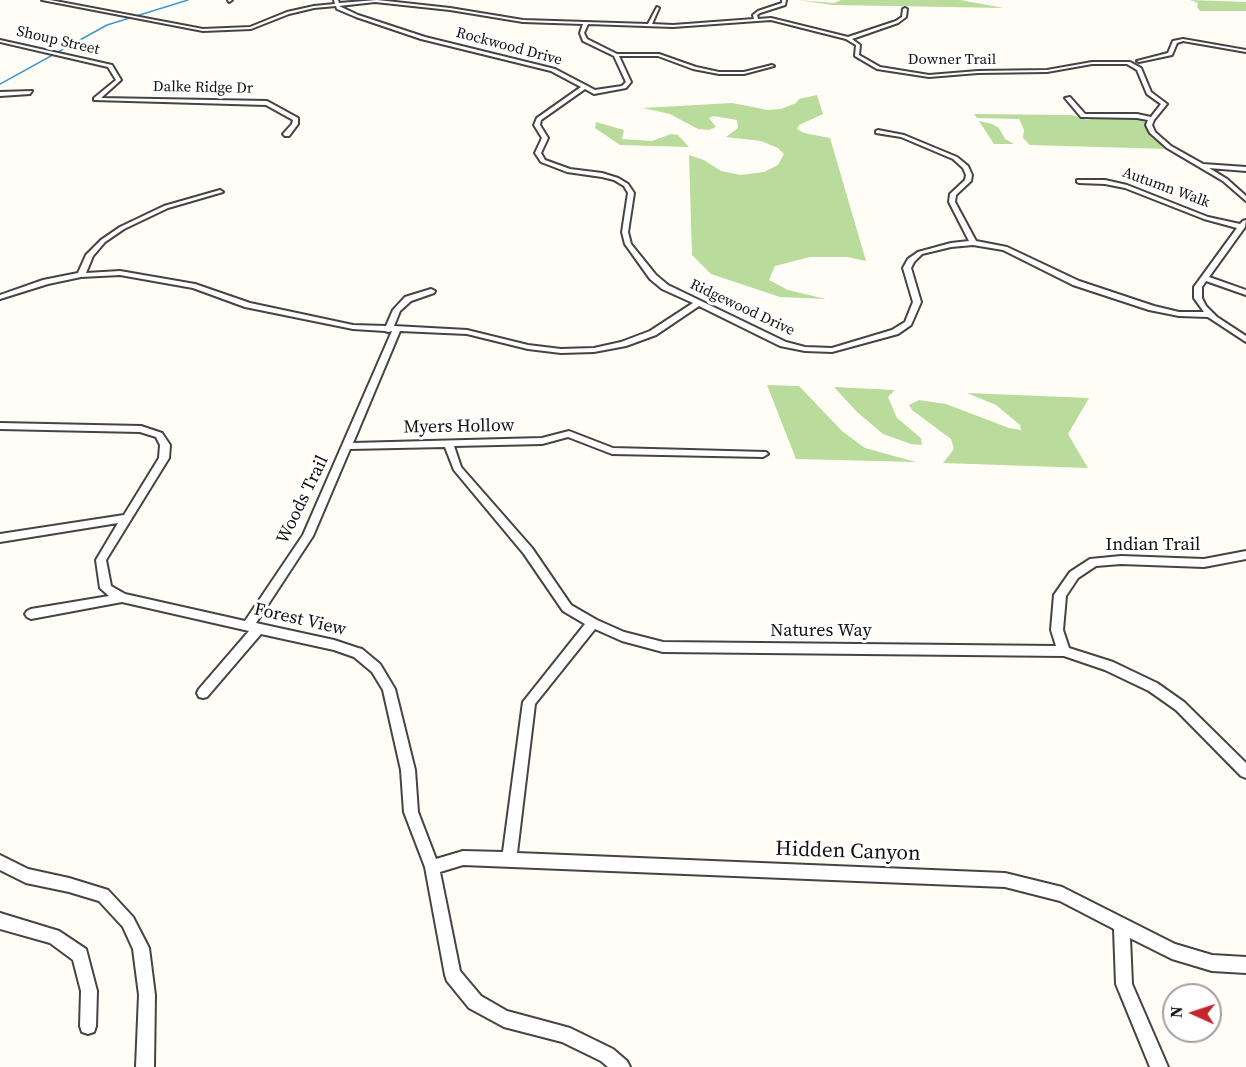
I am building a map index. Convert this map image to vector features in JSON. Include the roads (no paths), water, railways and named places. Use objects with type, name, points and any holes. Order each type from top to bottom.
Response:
[{"type":"street","points":[[44,0],[188,28],[238,29],[261,25],[288,13],[337,2],[389,2],[523,21],[649,26],[707,25],[756,19],[780,21],[849,38],[897,22],[904,17],[905,9]]},
{"type":"street","points":[[756,19],[755,15],[759,12],[783,4],[784,0]]},
{"type":"street","name":"Rockwood Drive","points":[[337,2],[339,8],[344,11],[423,38],[553,70],[568,76],[584,88],[594,92],[624,87],[629,82],[616,55],[585,40],[582,33],[586,23]]},
{"type":"street","points":[[649,26],[657,8]]},
{"type":"street","name":"Downer Trail","points":[[849,38],[858,45],[857,54],[866,63],[892,71],[929,76],[1059,70],[1092,63],[1128,63],[1139,69],[1149,93],[1164,104],[1152,119]]},
{"type":"street","name":"Shoup Street","points":[[0,40],[110,66],[119,80],[103,92]]},
{"type":"street","points":[[1139,61],[1170,54],[1175,42],[1183,40],[1246,51]]},
{"type":"street","points":[[616,55],[659,55],[695,68],[719,73],[744,73],[772,66]]},
{"type":"street","name":"Ridgewood Drive","points":[[584,88],[539,119],[537,125],[545,138],[538,153],[543,161],[569,171],[616,179],[626,185],[631,194],[625,232],[628,244],[653,277],[665,287],[783,344],[805,350],[832,350],[895,332],[908,323],[917,302],[907,268],[920,253],[951,244],[973,243],[1005,248],[1076,283],[1152,308],[1179,314],[1210,315]]},
{"type":"street","points":[[0,93],[30,92]]},
{"type":"street","name":"Dalke Ridge Dr","points":[[103,92],[96,99],[267,103],[296,119],[287,135]]},
{"type":"street","points":[[1068,98],[1083,116],[1137,116],[1152,119],[1149,125],[1160,140],[1226,180],[1246,199]]},
{"type":"street","points":[[878,132],[902,136],[956,158],[966,167],[969,175],[968,181],[952,194],[952,202],[973,243]]},
{"type":"street","points":[[1201,166],[1246,169]]},
{"type":"street","name":"Autumn Walk","points":[[1079,182],[1105,182],[1127,187],[1196,214],[1244,224]]},
{"type":"street","points":[[81,275],[90,255],[103,241],[122,228],[166,207],[220,192]]},
{"type":"street","points":[[1244,224],[1198,287],[1198,298],[1210,315],[1246,340]]},
{"type":"street","points":[[0,297],[46,282],[81,275],[120,273],[195,286],[248,305],[353,327],[448,330],[550,350],[594,350],[623,344],[653,333],[699,303]]},
{"type":"street","points":[[1206,279],[1246,293]]},
{"type":"street","name":"Woods Trail","points":[[203,693],[253,628],[308,536],[376,379],[397,310],[408,299],[431,291]]},
{"type":"street","points":[[0,426],[141,429],[159,435],[165,445],[165,458],[101,560],[106,588],[122,598]]},
{"type":"street","name":"Myers Hollow","points":[[348,446],[542,441],[569,434],[612,451],[763,454]]},
{"type":"street","name":"Natures Way","points":[[449,445],[457,468],[528,551],[567,608],[622,636],[663,647],[1064,651],[1109,666],[1153,687],[1180,706],[1246,772]]},
{"type":"street","points":[[0,538],[127,518]]},
{"type":"street","name":"Indian Trail","points":[[1064,651],[1057,630],[1060,595],[1074,575],[1094,562],[1121,560],[1204,563],[1246,555]]},
{"type":"street","points":[[31,614],[122,598]]},
{"type":"street","name":"Forest View","points":[[122,598],[334,645],[358,653],[376,668],[389,689],[408,770],[411,812],[432,867],[453,975],[475,1002],[504,1020],[564,1034],[607,1055],[621,1067]]},
{"type":"street","points":[[509,860],[529,702],[593,623]]},
{"type":"street","name":"Hidden Canyon","points":[[432,867],[463,858],[1005,880],[1062,894],[1172,951],[1212,963],[1246,965]]},
{"type":"street","points":[[0,862],[26,876],[103,895],[128,922],[141,948],[147,995],[145,1067]]},
{"type":"street","points":[[0,921],[54,936],[80,955],[89,991],[88,1026]]},
{"type":"street","points":[[1122,924],[1124,984],[1159,1067]]},
{"type":"waterway","points":[[0,84],[107,25],[188,0]]}]
